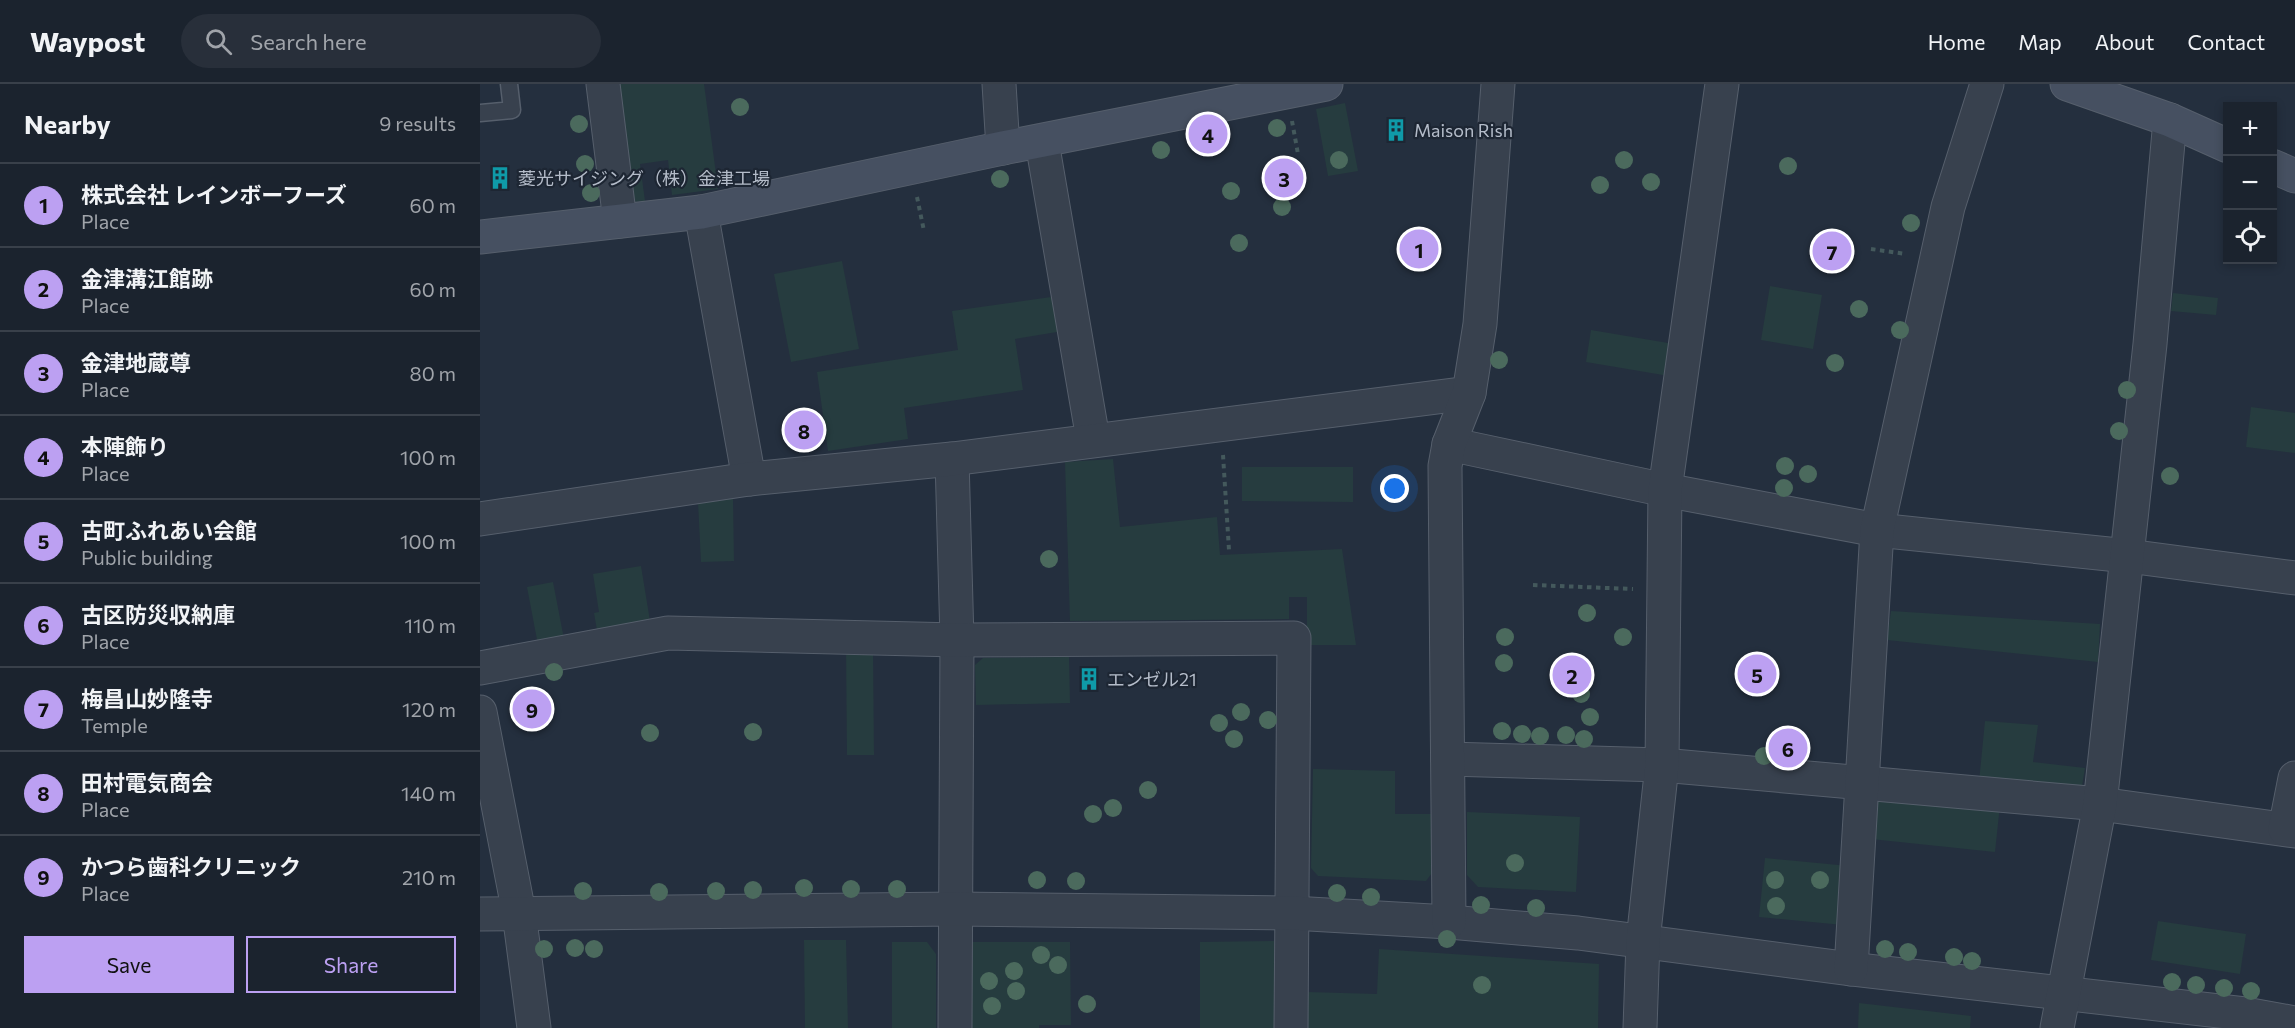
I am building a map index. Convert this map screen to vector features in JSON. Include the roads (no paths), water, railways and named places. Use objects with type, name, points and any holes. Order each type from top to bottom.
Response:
[{"type":"street","points":[[603,84],[620,221]]},
{"type":"street","points":[[999,84],[1003,148]]},
{"type":"street","points":[[480,237],[701,212],[1003,148],[1326,84]]},
{"type":"street","points":[[1449,922],[1445,466],[1449,444],[1469,393],[1480,324],[1497,84]]},
{"type":"street","points":[[1640,1028],[1643,941],[1662,765],[1665,490],[1722,84]]},
{"type":"street","points":[[1851,969],[1877,530],[1948,207],[1987,84]]},
{"type":"street","points":[[2067,84],[2170,120],[2223,144]]},
{"type":"street","points":[[2057,1028],[2100,804],[2150,344],[2170,120]]},
{"type":"street","points":[[1042,142],[1093,439]]},
{"type":"street","points":[[2277,168],[2295,176]]},
{"type":"street","points":[[701,212],[749,479]]},
{"type":"street","points":[[480,519],[749,479],[952,459],[1093,439],[1469,393]]},
{"type":"street","points":[[1449,444],[1665,490],[1877,530],[2128,556],[2295,578]]},
{"type":"street","points":[[952,459],[957,640],[955,1028]]},
{"type":"street","points":[[480,668],[668,633],[957,640],[1294,638],[1292,1028]]},
{"type":"street","points":[[480,712],[519,913],[534,1028]]},
{"type":"street","points":[[1448,759],[1662,765],[2100,804],[2290,830],[2295,778]]},
{"type":"street","points":[[480,914],[957,909],[1292,913],[1449,922],[1643,941],[1851,969],[2245,1014],[2295,1023]]},
{"type":"lane","points":[[480,113],[512,110],[509,84]]},
{"type":"place","name":"Maison Rish","points":[[1396,130]]},
{"type":"place","name":"本陣飾り","points":[[1208,134]]},
{"type":"place","name":"菱光サイジング（株）金津工場","points":[[500,178]]},
{"type":"place","name":"金津地蔵尊","points":[[1284,178]]},
{"type":"place","name":"株式会社 レインボーフーズ","points":[[1419,249]]},
{"type":"place","name":"梅昌山妙隆寺","points":[[1832,251]]},
{"type":"place","name":"田村電気商会","points":[[804,430]]},
{"type":"place","name":"古町ふれあい会館","points":[[1757,674]]},
{"type":"place","name":"金津溝江館跡","points":[[1572,675]]},
{"type":"place","name":"エンゼル21","points":[[1089,679]]},
{"type":"place","name":"かつら歯科クリニック","points":[[532,709]]},
{"type":"place","name":"古区防災収納庫","points":[[1788,748]]}]
